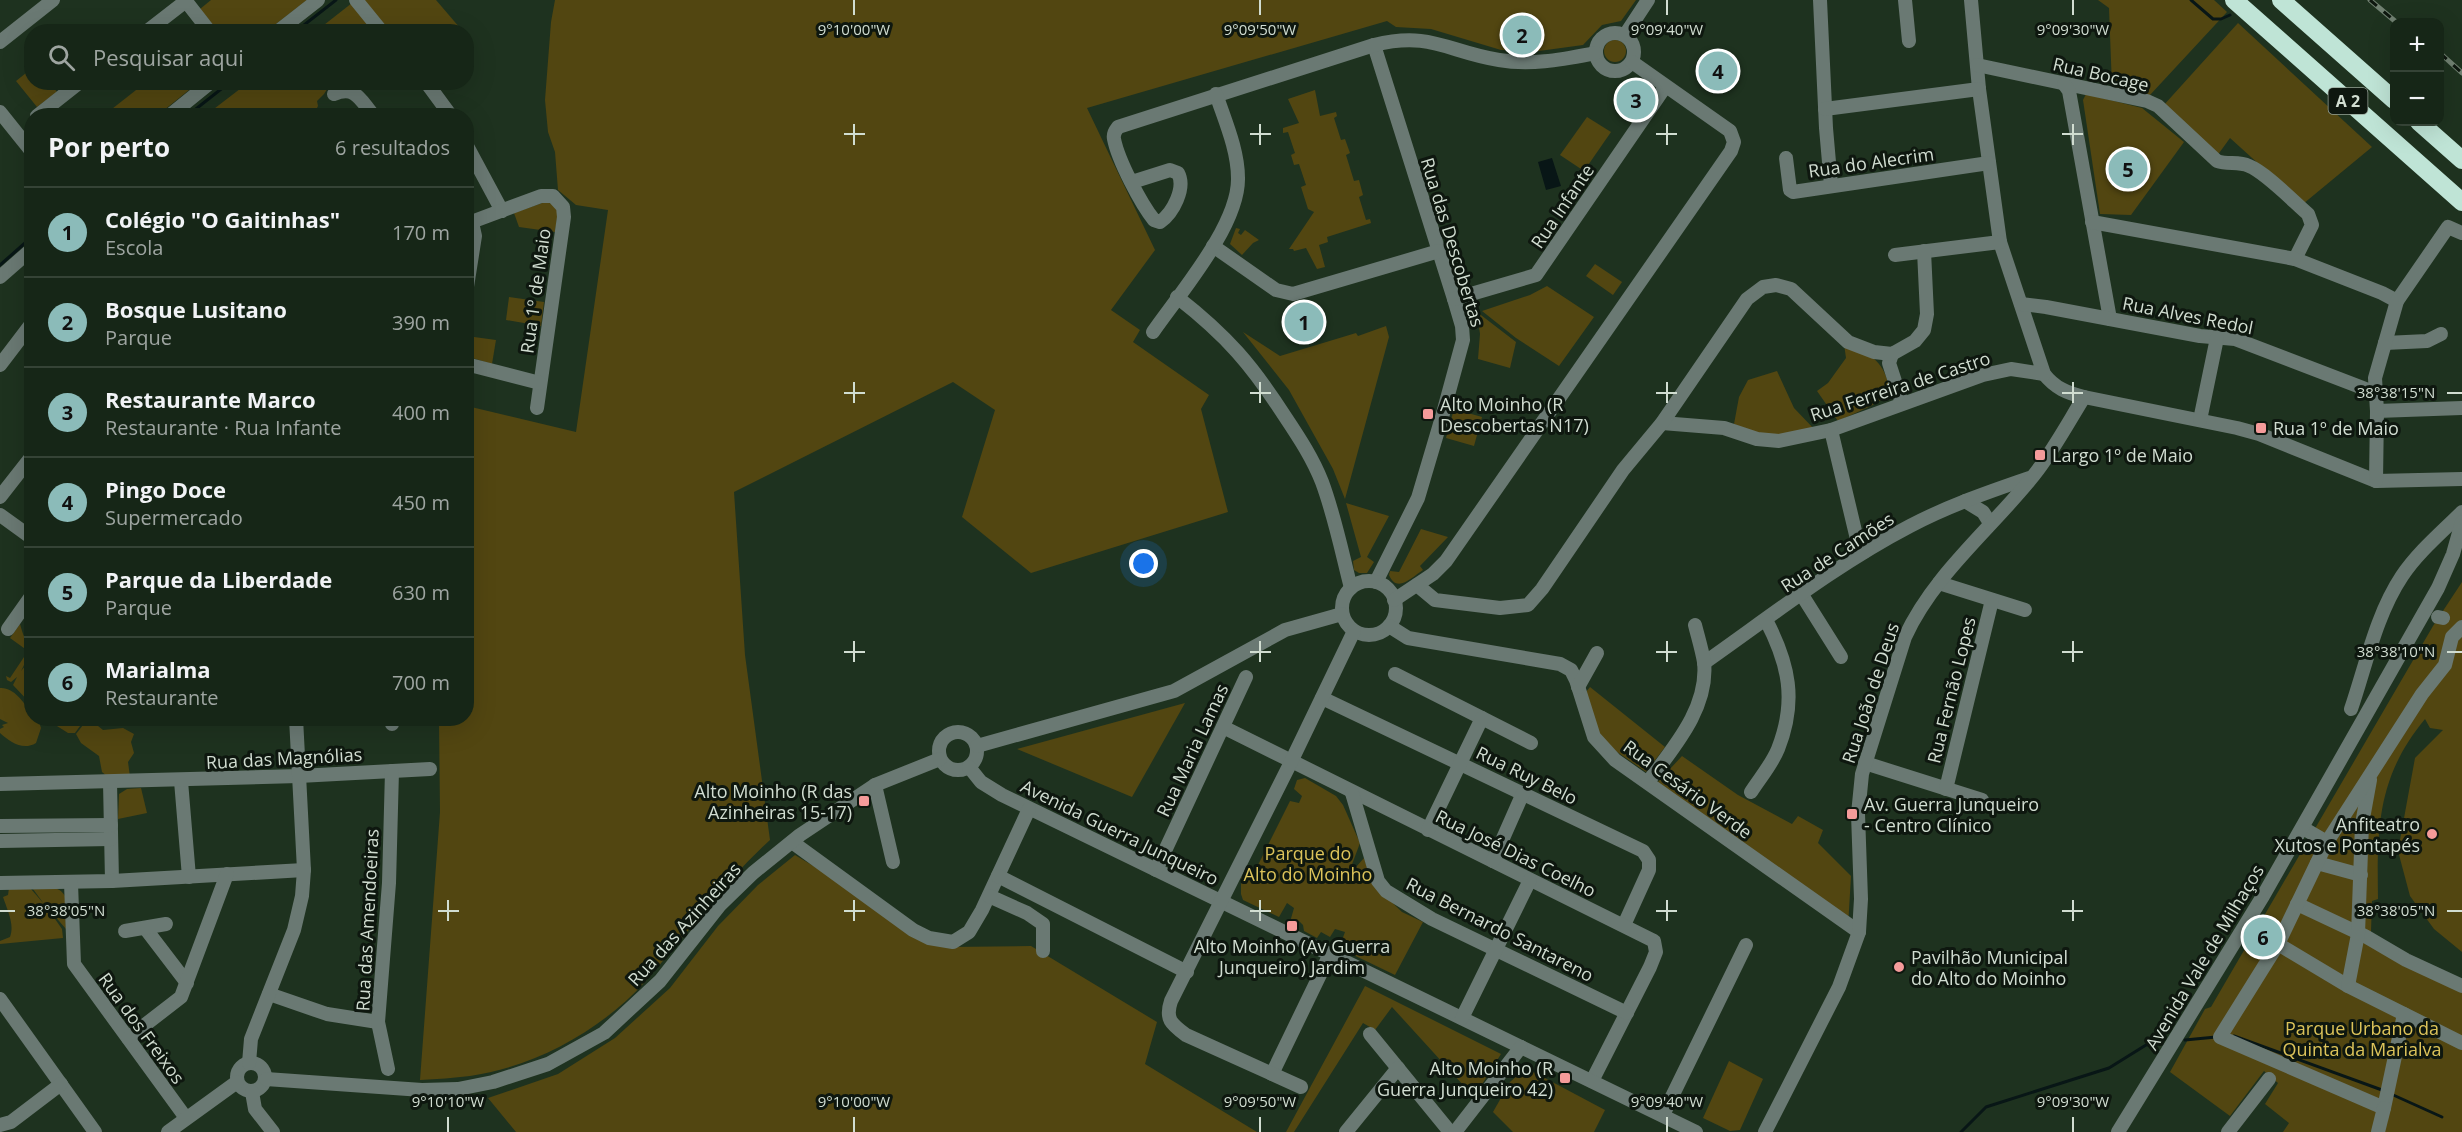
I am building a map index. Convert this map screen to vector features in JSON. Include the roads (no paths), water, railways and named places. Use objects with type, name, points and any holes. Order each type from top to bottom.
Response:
[{"type":"highway","name":"A 2","points":[[2234,0],[2462,202]]},
{"type":"highway","name":"A 2","points":[[2281,0],[2390,96]]},
{"type":"highway","points":[[2424,126],[2462,160]]},
{"type":"street","points":[[156,24],[186,0],[204,24]]},
{"type":"street","points":[[287,24],[318,0]]},
{"type":"street","points":[[356,0],[376,24]]},
{"type":"street","points":[[1625,35],[1648,0]]},
{"type":"street","points":[[1820,0],[1831,185]]},
{"type":"street","points":[[1905,0],[1909,41]]},
{"type":"street","points":[[1971,0],[1979,89],[2000,242],[2044,374],[2053,385],[2068,393],[2084,397],[2259,434],[2376,481],[2462,478]]},
{"type":"street","points":[[0,42],[50,1]]},
{"type":"street","points":[[1614,33],[1625,35],[1630,39],[1635,50],[1632,62],[1619,71],[1608,70],[1599,63],[1596,47],[1602,37],[1614,33]]},
{"type":"street","points":[[1132,182],[1114,141],[1114,131],[1120,125],[1374,45],[1404,39],[1420,39],[1498,60],[1518,62],[1538,62],[1596,53]]},
{"type":"street","name":"Rua das Descobertas","points":[[1374,45],[1464,336],[1421,492],[1376,582]]},
{"type":"street","points":[[1394,600],[1417,585],[1446,561],[1731,151],[1734,142],[1730,131],[1632,62]]},
{"type":"street","name":"Rua Bocage","points":[[1977,65],[2147,101],[2158,106],[2217,161],[2252,166],[2308,214],[2312,225],[2295,259]]},
{"type":"street","points":[[2064,84],[2069,91],[2110,319]]},
{"type":"street","name":"Rua Infante","points":[[1454,299],[1536,274],[1665,87]]},
{"type":"street","points":[[1825,109],[1979,89]]},
{"type":"street","points":[[2072,111],[2076,96],[2080,91],[2089,89]]},
{"type":"street","points":[[47,108],[70,90]]},
{"type":"street","points":[[179,108],[201,90]]},
{"type":"street","points":[[334,94],[344,90]]},
{"type":"street","points":[[348,90],[367,108]]},
{"type":"street","points":[[432,90],[445,108]]},
{"type":"street","points":[[1153,332],[1213,246],[1233,212],[1239,179],[1235,155],[1216,94]]},
{"type":"street","points":[[0,112],[24,142]]},
{"type":"street","points":[[16,132],[24,126]]},
{"type":"street","name":"Rua do Alecrim","points":[[1786,158],[1790,190],[1793,192],[1989,163]]},
{"type":"street","points":[[474,159],[502,211],[474,220]]},
{"type":"street","name":"Rua 1º de Maio","points":[[502,211],[541,196],[553,196],[558,199],[564,212],[537,408]]},
{"type":"street","points":[[2092,222],[2295,259],[2397,301]]},
{"type":"street","points":[[2376,481],[2378,411],[2375,378],[2397,301],[2448,227],[2462,233]]},
{"type":"street","points":[[1895,255],[2000,242]]},
{"type":"street","points":[[1213,246],[1276,290],[1293,294],[1438,251]]},
{"type":"street","points":[[1417,585],[1435,600],[1500,608],[1528,605],[1542,589],[1623,470],[1662,423],[1747,299],[1763,287],[1776,285],[1791,289],[1848,342],[1874,352],[1892,354],[1915,341],[1924,330],[1927,314],[1924,251]]},
{"type":"street","points":[[0,277],[24,256]]},
{"type":"street","points":[[1177,297],[1216,328],[1241,354],[1261,378],[1302,443],[1318,474],[1331,510],[1351,588]]},
{"type":"street","name":"Rua Alves Redol","points":[[2022,304],[2246,343],[2376,393]]},
{"type":"street","points":[[0,365],[24,334]]},
{"type":"street","points":[[2385,343],[2427,341],[2441,334]]},
{"type":"street","points":[[2200,420],[2217,338]]},
{"type":"street","points":[[1892,354],[1889,363],[1902,403]]},
{"type":"street","points":[[474,366],[540,383]]},
{"type":"street","name":"Rua Ferreira de Castro","points":[[1662,423],[1724,428],[1757,439],[1779,441],[1831,430],[1983,375],[2011,369],[2044,374]]},
{"type":"street","name":"Rua João de Deus","points":[[1765,1132],[1839,987],[1859,932],[1861,898],[1859,808],[1865,763],[1905,637],[1913,619],[1940,583],[2032,477],[2084,397]]},
{"type":"street","points":[[2378,411],[2462,408]]},
{"type":"street","points":[[1831,430],[1856,536],[1864,552]]},
{"type":"street","points":[[0,497],[24,466]]},
{"type":"street","name":"Rua de Camões","points":[[1704,663],[1864,552],[1911,526],[1965,501],[2032,477]]},
{"type":"street","points":[[2446,480],[2462,489]]},
{"type":"street","points":[[1965,501],[1983,512],[1990,523]]},
{"type":"street","points":[[2351,709],[2381,618],[2401,577],[2462,512]]},
{"type":"street","points":[[0,515],[24,532]]},
{"type":"street","name":"Avenida Vale de Milhaços","points":[[2118,1132],[2263,896],[2443,579],[2457,543],[2462,522]]},
{"type":"street","name":"Avenida Vale de Milhaços","points":[[2443,579],[2462,559]]},
{"type":"street","points":[[1362,582],[1376,582],[1387,589],[1394,600],[1395,614],[1389,626],[1372,635],[1354,631],[1342,614],[1344,597],[1351,588],[1362,582]]},
{"type":"street","points":[[1940,583],[2025,610]]},
{"type":"street","points":[[1802,595],[1841,657]]},
{"type":"street","name":"Rua Fernão Lopes","points":[[1946,789],[1992,600]]},
{"type":"street","points":[[8,629],[24,606]]},
{"type":"street","points":[[977,746],[1174,691],[1285,630],[1342,614]]},
{"type":"street","points":[[1751,792],[1778,751],[1789,698],[1787,670],[1779,646],[1766,620]]},
{"type":"street","points":[[1648,782],[1683,735],[1697,707],[1704,663],[1695,625]]},
{"type":"street","name":"Rua Cesário Verde","points":[[1389,626],[1408,638],[1426,643],[1560,664],[1570,670],[1594,736],[1615,760],[1859,932]]},
{"type":"street","points":[[2385,1103],[2222,1034],[2278,944],[2326,842],[2422,694],[2445,665],[2452,637],[2462,627]]},
{"type":"street","points":[[1301,1087],[1186,1035],[1171,1024],[1167,1014],[1354,631]]},
{"type":"street","points":[[1578,687],[1597,653]]},
{"type":"street","points":[[1395,675],[1531,742]]},
{"type":"street","name":"Rua Maria Lamas","points":[[1156,870],[1246,677]]},
{"type":"street","name":"Rua Ruy Belo","points":[[1322,698],[1643,851],[1649,860],[1648,870],[1624,925]]},
{"type":"street","points":[[1428,830],[1482,718]]},
{"type":"street","points":[[249,1063],[248,1051],[251,1039],[296,923],[302,896],[303,870],[296,726]]},
{"type":"street","name":"Rua José Dias Coelho","points":[[1223,727],[1654,941],[1656,946],[1650,967],[1592,1081]]},
{"type":"street","points":[[955,732],[968,735],[977,746],[976,758],[969,767],[963,770],[949,769],[940,759],[939,745],[943,739],[955,732]]},
{"type":"street","name":"Rua das Azinheiras","points":[[266,1079],[422,1090],[459,1089],[493,1082],[548,1064],[604,1033],[660,981],[720,905],[753,873],[792,842],[874,785],[940,759]]},
{"type":"street","points":[[1865,763],[1982,800]]},
{"type":"street","name":"Avenida Guerra Junqueiro","points":[[969,767],[981,782],[1029,809],[1521,1047]]},
{"type":"street","name":"Rua das Magnólias","points":[[0,784],[181,781],[430,769]]},
{"type":"street","name":"Rua das Amendoeiras","points":[[388,1070],[378,1022],[389,883],[392,771]]},
{"type":"street","points":[[2348,986],[2362,935],[2362,824],[2371,772]]},
{"type":"street","points":[[181,781],[189,876]]},
{"type":"street","points":[[110,782],[112,881]]},
{"type":"street","points":[[874,785],[893,862]]},
{"type":"street","name":"Rua Bernardo Santareno","points":[[1352,793],[1378,881],[1386,891],[1432,919],[1627,1013]]},
{"type":"street","points":[[1493,861],[1523,793]]},
{"type":"street","points":[[792,842],[903,924],[929,938],[953,942],[969,932],[989,896],[1029,809]]},
{"type":"street","points":[[0,826],[111,825]]},
{"type":"street","points":[[2308,831],[2326,842]]},
{"type":"street","points":[[0,841],[111,839]]},
{"type":"street","points":[[2317,863],[2361,875]]},
{"type":"street","points":[[0,883],[70,883],[303,870]]},
{"type":"street","points":[[128,1038],[177,1001],[187,983],[227,874]]},
{"type":"street","points":[[998,876],[1187,972]]},
{"type":"street","points":[[1462,1018],[1530,880]]},
{"type":"street","name":"Rua dos Freixos","points":[[70,883],[72,959],[76,969],[186,1118]]},
{"type":"street","points":[[989,896],[1027,913],[1043,924],[1043,951]]},
{"type":"street","points":[[2297,904],[2462,986]]},
{"type":"street","points":[[125,931],[166,924]]},
{"type":"street","points":[[145,928],[187,983]]},
{"type":"street","points":[[2278,944],[2348,986],[2462,1043]]},
{"type":"street","points":[[1663,1115],[1746,945]]},
{"type":"street","points":[[1272,1074],[1330,954]]},
{"type":"street","points":[[269,994],[327,1014],[378,1022]]},
{"type":"street","points":[[0,999],[95,1132]]},
{"type":"street","points":[[2378,1132],[2404,1014]]},
{"type":"street","points":[[1370,1034],[1450,1132]]},
{"type":"street","points":[[1455,1132],[1521,1047],[1696,1132]]},
{"type":"street","points":[[168,1132],[237,1082],[239,1070],[249,1063],[259,1065],[266,1079],[261,1088],[252,1092],[243,1089],[237,1082]]},
{"type":"street","points":[[1346,1132],[1398,1068]]},
{"type":"street","points":[[2228,1132],[2269,1080]]},
{"type":"street","points":[[0,1125],[11,1122],[61,1084]]},
{"type":"street","points":[[252,1092],[255,1109],[273,1132]]},
{"type":"waterway","points":[[305,24],[336,0]]},
{"type":"waterway","points":[[2191,0],[2213,19],[2221,19],[2230,15]]},
{"type":"waterway","points":[[197,108],[220,90]]},
{"type":"waterway","points":[[0,265],[24,244]]},
{"type":"waterway","points":[[2234,1036],[2382,1090]]},
{"type":"waterway","points":[[2185,1040],[2216,1037]]},
{"type":"waterway","points":[[1961,1132],[1986,1107],[2109,1068],[2146,1045],[2161,1043]]},
{"type":"waterway","points":[[2391,1094],[2442,1117]]},
{"type":"railway","points":[[2370,0],[2391,18]]},
{"type":"railway","points":[[2444,57],[2462,73]]},
{"type":"place","name":"Bosque Lusitano","points":[[1522,35]]},
{"type":"place","name":"Pingo Doce","points":[[1718,71]]},
{"type":"place","name":"Restaurante Marco","points":[[1636,100]]},
{"type":"place","name":"Parque da Liberdade","points":[[2128,169]]},
{"type":"place","name":"Colégio \"O Gaitinhas\"","points":[[1304,322]]},
{"type":"place","name":"Alto Moinho (R Descobertas N17)","points":[[1428,414]]},
{"type":"place","name":"Rua 1º de Maio","points":[[2261,428]]},
{"type":"place","name":"Largo 1º de Maio","points":[[2040,455]]},
{"type":"place","name":"Alto Moinho (R das Azinheiras 15-17)","points":[[864,801]]},
{"type":"place","name":"Av. Guerra Junqueiro - Centro Clínico","points":[[1852,814]]},
{"type":"place","name":"Anfiteatro Xutos e Pontapés","points":[[2432,834]]},
{"type":"place","name":"Alto Moinho (Av Guerra Junqueiro) Jardim","points":[[1292,926]]},
{"type":"place","name":"Marialma","points":[[2263,937]]},
{"type":"place","name":"Pavilhão Municipal do Alto do Moinho","points":[[1899,967]]},
{"type":"place","name":"Alto Moinho (R Guerra Junqueiro 42)","points":[[1565,1078]]},
{"type":"park label","name":"Parque do Alto do Moinho","points":[[1308,863]]},
{"type":"park label","name":"Parque Urbano da Quinta da Marialva","points":[[2362,1038]]}]
